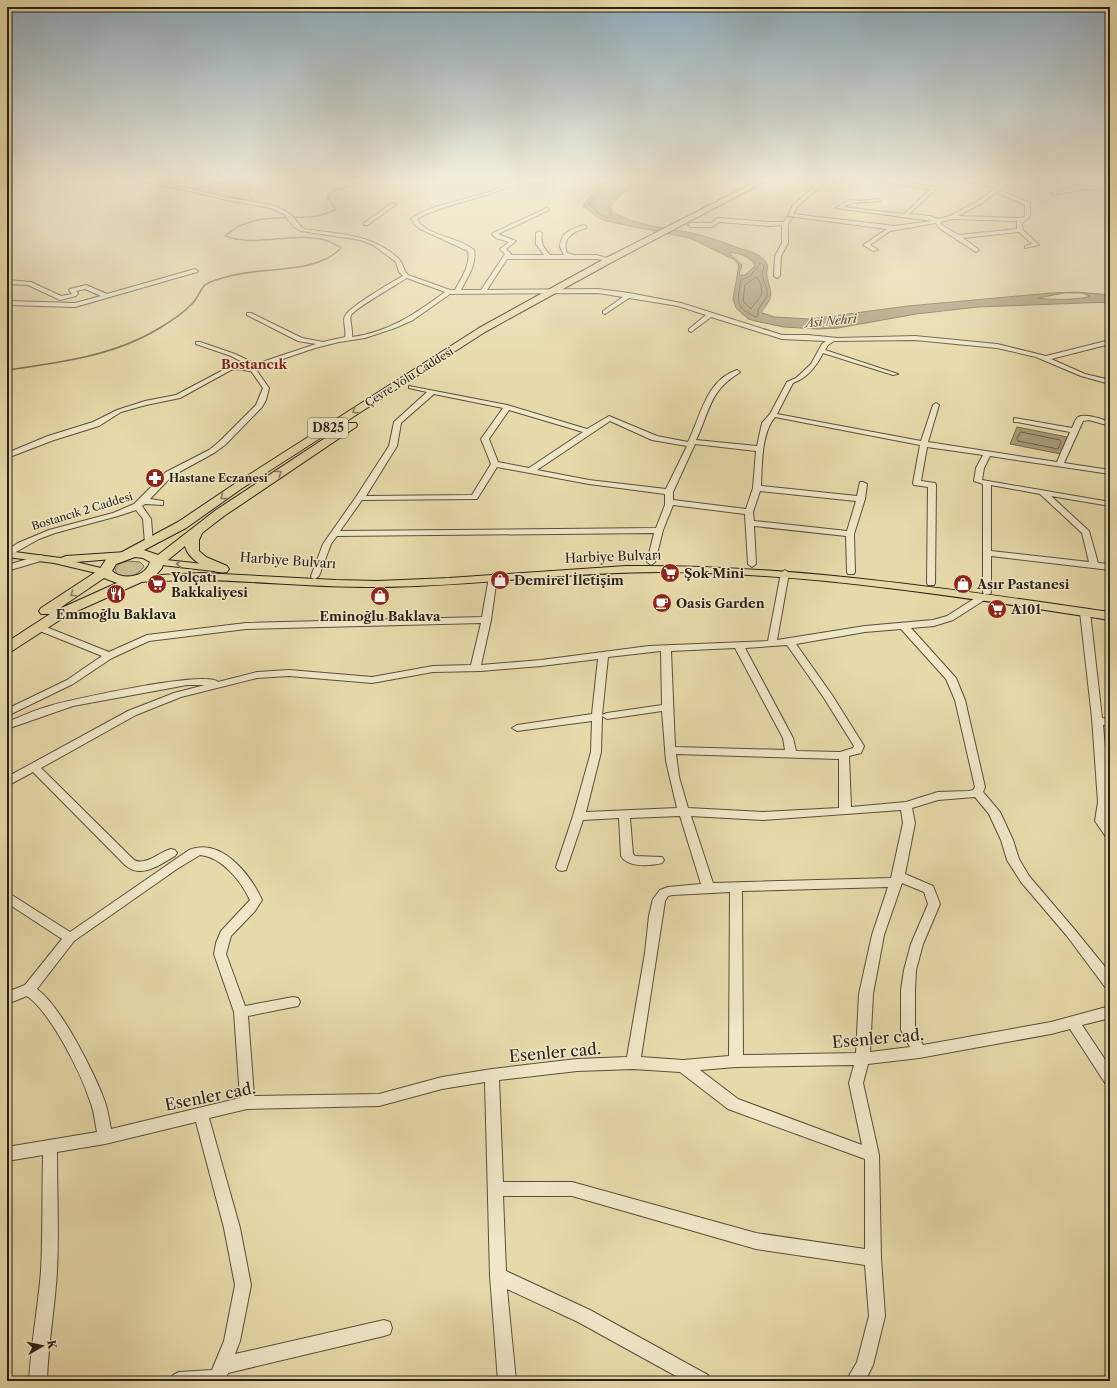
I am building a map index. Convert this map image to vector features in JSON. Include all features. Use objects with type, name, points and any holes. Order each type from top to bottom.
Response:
[{"type":"highway","name":"Çevre Yolu Caddesi","points":[[7,648],[38,627],[73,607],[151,573],[155,569],[157,562],[197,530],[280,472],[411,387],[490,333],[610,260],[646,245]]},
{"type":"highway","name":"Çevre Yolu Caddesi","points":[[126,555],[188,521],[237,487],[482,330],[536,300],[557,292],[646,245]]},
{"type":"highway","points":[[197,530],[191,543],[192,551],[198,558],[222,569]]},
{"type":"highway","points":[[7,637],[105,572],[105,568],[112,560],[126,555],[143,554],[154,558],[157,562]]},
{"type":"highway","points":[[105,572],[113,579],[121,581],[138,579]]},
{"type":"main road","points":[[7,554],[54,560],[105,572]]},
{"type":"main road","name":"Çevre Yolu Caddesi","points":[[54,560],[126,555]]},
{"type":"main road","name":"Harbiye Bulvarı","points":[[157,562],[222,569],[315,576],[402,580],[493,577],[578,570],[743,570],[985,594],[1110,609]]},
{"type":"main road","name":"Harbiye Bulvarı","points":[[138,579],[200,577],[356,584],[585,564],[651,562],[752,564],[851,572],[931,583],[1110,616]]},
{"type":"street","points":[[376,245],[398,256],[402,272],[406,276],[448,292],[557,292],[590,290],[628,295],[684,305],[711,314],[726,321],[776,336],[832,340],[894,337],[923,338],[992,345],[1027,352],[1046,358],[1083,375],[1110,382]]},
{"type":"street","points":[[457,291],[472,261],[473,255],[471,250],[465,245]]},
{"type":"street","points":[[483,292],[508,254],[503,249],[508,245]]},
{"type":"street","points":[[539,245],[550,258]]},
{"type":"street","points":[[562,245],[565,254],[573,257]]},
{"type":"street","points":[[777,276],[778,256],[784,245]]},
{"type":"street","points":[[866,245],[875,250]]},
{"type":"street","points":[[969,245],[976,250]]},
{"type":"street","points":[[1027,247],[1036,245]]},
{"type":"street","points":[[505,257],[590,257],[610,260]]},
{"type":"street","points":[[7,303],[68,305],[195,271]]},
{"type":"street","points":[[348,339],[350,330],[347,320],[348,315],[406,276]]},
{"type":"street","points":[[7,282],[29,283],[60,298],[74,295],[75,293],[72,290],[83,287],[106,296]]},
{"type":"street","points":[[457,291],[489,282]]},
{"type":"street","points":[[524,291],[536,296],[536,300]]},
{"type":"street","points":[[8,455],[51,438],[96,424],[119,411],[136,405],[178,398],[235,367],[255,368],[326,344],[368,336],[407,321],[435,303],[448,292]]},
{"type":"street","points":[[605,312],[628,295]]},
{"type":"street","points":[[249,314],[300,340],[326,344]]},
{"type":"street","points":[[691,330],[711,314]]},
{"type":"street","points":[[752,564],[749,512],[757,488],[760,449],[766,423],[790,382],[798,379],[814,365],[825,344],[832,340]]},
{"type":"street","points":[[1046,358],[1110,342]]},
{"type":"street","points":[[198,343],[233,355],[255,368]]},
{"type":"street","points":[[822,351],[895,374]]},
{"type":"street","name":"Bostancık 2 Caddesi","points":[[7,554],[22,543],[38,535],[121,512],[141,504],[169,474],[218,447],[254,413],[263,398],[266,388],[255,368]]},
{"type":"street","points":[[651,562],[659,530],[670,502],[670,492],[709,399],[715,389],[725,379],[738,372]]},
{"type":"street","points":[[411,387],[507,407],[588,432]]},
{"type":"street","points":[[315,576],[327,544],[333,534],[360,498],[393,446],[398,422],[432,392]]},
{"type":"street","points":[[931,583],[932,485],[917,483],[924,444],[936,405]]},
{"type":"street","points":[[495,464],[485,439],[507,407]]},
{"type":"street","points":[[772,415],[924,444],[1060,463],[1110,472]]},
{"type":"street","points":[[530,471],[609,418],[655,438],[691,443],[760,449]]},
{"type":"street","points":[[1060,463],[1080,419],[1083,418],[1110,424]]},
{"type":"street","points":[[1017,420],[1075,431]]},
{"type":"street","points":[[988,453],[980,468],[978,481],[986,484],[1110,504]]},
{"type":"street","points":[[495,464],[589,482],[670,492]]},
{"type":"street","points":[[360,498],[474,497],[495,464]]},
{"type":"street","points":[[851,572],[850,534],[861,499],[863,484]]},
{"type":"street","points":[[7,782],[132,713],[178,695],[257,675],[288,672],[372,680],[433,669],[475,668],[540,663],[649,649],[772,644],[865,629],[934,623],[950,618],[966,609],[985,594],[988,552],[986,484]]},
{"type":"street","points":[[757,488],[861,499]]},
{"type":"street","points":[[1042,492],[1086,533],[1094,564]]},
{"type":"street","points":[[670,502],[749,512]]},
{"type":"street","points":[[149,543],[147,538],[147,518],[141,504],[160,503]]},
{"type":"street","points":[[750,523],[850,534]]},
{"type":"street","points":[[333,534],[659,530]]},
{"type":"street","points":[[988,552],[1110,567]]},
{"type":"street","points":[[7,568],[41,558]]},
{"type":"street","points":[[772,644],[785,573]]},
{"type":"street","points":[[475,668],[486,620],[493,577]]},
{"type":"street","points":[[1085,612],[1104,802],[1101,821],[1110,834]]},
{"type":"street","points":[[7,713],[70,682],[109,656],[147,638],[246,626],[486,620]]},
{"type":"street","points":[[579,816],[684,812],[763,816],[906,806],[938,796],[970,795],[977,793],[980,787],[973,753],[960,700],[951,678],[922,643],[904,626]]},
{"type":"street","points":[[38,627],[109,656]]},
{"type":"street","points":[[670,750],[844,756],[844,754],[857,751],[859,746],[828,697],[790,642]]},
{"type":"street","points":[[740,646],[788,738],[791,754]]},
{"type":"street","points":[[666,649],[670,750],[673,776],[684,812],[700,854],[708,888]]},
{"type":"street","points":[[562,868],[579,816],[596,752],[602,716],[603,655]]},
{"type":"street","points":[[7,726],[54,708],[72,703],[187,682],[224,683]]},
{"type":"street","points":[[517,728],[668,707]]},
{"type":"street","points":[[1097,721],[1110,722]]},
{"type":"street","points":[[844,756],[844,810]]},
{"type":"street","points":[[34,767],[130,863],[138,867],[148,865],[171,853]]},
{"type":"street","points":[[977,793],[994,812],[1007,840],[1013,860],[1025,879],[1071,933],[1110,983]]},
{"type":"street","points":[[855,1381],[865,1365],[877,1316],[873,1258],[872,1155],[856,1083],[863,1059],[866,994],[878,935],[897,879],[909,822],[906,806]]},
{"type":"street","points":[[624,815],[627,856],[633,860],[658,860]]},
{"type":"street","points":[[7,999],[28,990],[70,938],[190,855],[202,851],[208,852],[234,867],[256,900],[250,908],[226,931],[221,945],[220,954],[242,1012],[247,1103]]},
{"type":"street","points":[[633,1063],[651,953],[655,916],[659,899],[664,893],[672,890],[897,879],[929,888],[934,904],[918,944],[910,970],[908,990],[908,1030],[919,1052]]},
{"type":"street","points":[[736,887],[736,1061]]},
{"type":"street","points":[[7,897],[70,938]]},
{"type":"street","points":[[28,990],[44,1001],[65,1035],[97,1101],[105,1137]]},
{"type":"street","points":[[242,1012],[293,1002]]},
{"type":"street","name":"Esenler cad.","points":[[7,1154],[105,1137],[247,1103],[379,1100],[442,1084],[492,1075],[577,1065],[633,1063],[683,1066],[736,1061],[863,1059],[919,1052],[1051,1028],[1110,1012]]},
{"type":"street","points":[[1073,1022],[1110,1079]]},
{"type":"street","points":[[683,1066],[733,1104],[872,1155]]},
{"type":"street","points":[[492,1075],[498,1276],[507,1381]]},
{"type":"street","points":[[201,1114],[232,1228],[243,1285],[232,1341],[218,1375]]},
{"type":"street","points":[[38,1381],[38,1356],[49,1270],[50,1147]]},
{"type":"street","points":[[495,1189],[572,1189],[756,1241],[873,1258]]},
{"type":"street","points":[[498,1276],[584,1316],[702,1381]]},
{"type":"street","points":[[179,1381],[218,1375],[384,1328]]},
{"type":"shaded area","points":[[128,561],[140,562],[144,566],[141,571],[131,576],[117,574],[115,569],[119,564]]},
{"type":"water","name":"Asi Nehri","points":[[704,245],[730,245],[752,252],[763,258],[768,265],[767,274],[771,297],[762,313],[775,317],[810,319],[908,306],[1051,293],[1076,292],[1110,295],[1110,302],[978,307],[916,314],[838,328],[817,329],[784,327],[748,319],[736,308],[733,299],[739,265],[733,259]],"holes":[[[729,253],[736,253],[751,260],[755,266],[745,275],[739,274],[742,265]],[[1064,293],[1082,293],[1090,296],[1065,299],[1038,298]]]},
{"type":"water","points":[[1017,427],[1067,437],[1061,454],[1010,444]]},
{"type":"waterway","points":[[7,370],[85,357],[123,346],[141,338],[180,314],[194,302],[204,286],[214,280],[240,274],[303,266],[317,262],[330,257],[341,248],[335,245]]},
{"type":"place","name":"Hastane Eczanesi","points":[[155,478]]},
{"type":"place","name":"Şok Mini","points":[[670,573]]},
{"type":"place","name":"Demirel İletişim","points":[[500,580]]},
{"type":"place","name":"Yolçatı Bakkaliyesi","points":[[157,584]]},
{"type":"place","name":"Asır Pastanesi","points":[[963,584]]},
{"type":"place","name":"Emmoğlu Baklava","points":[[116,594]]},
{"type":"place","name":"Eminoğlu Baklava","points":[[380,596]]},
{"type":"place","name":"Oasis Garden","points":[[662,603]]},
{"type":"place","name":"A101","points":[[997,609]]},
{"type":"district","name":"Bostancık","points":[[254,364]]}]
